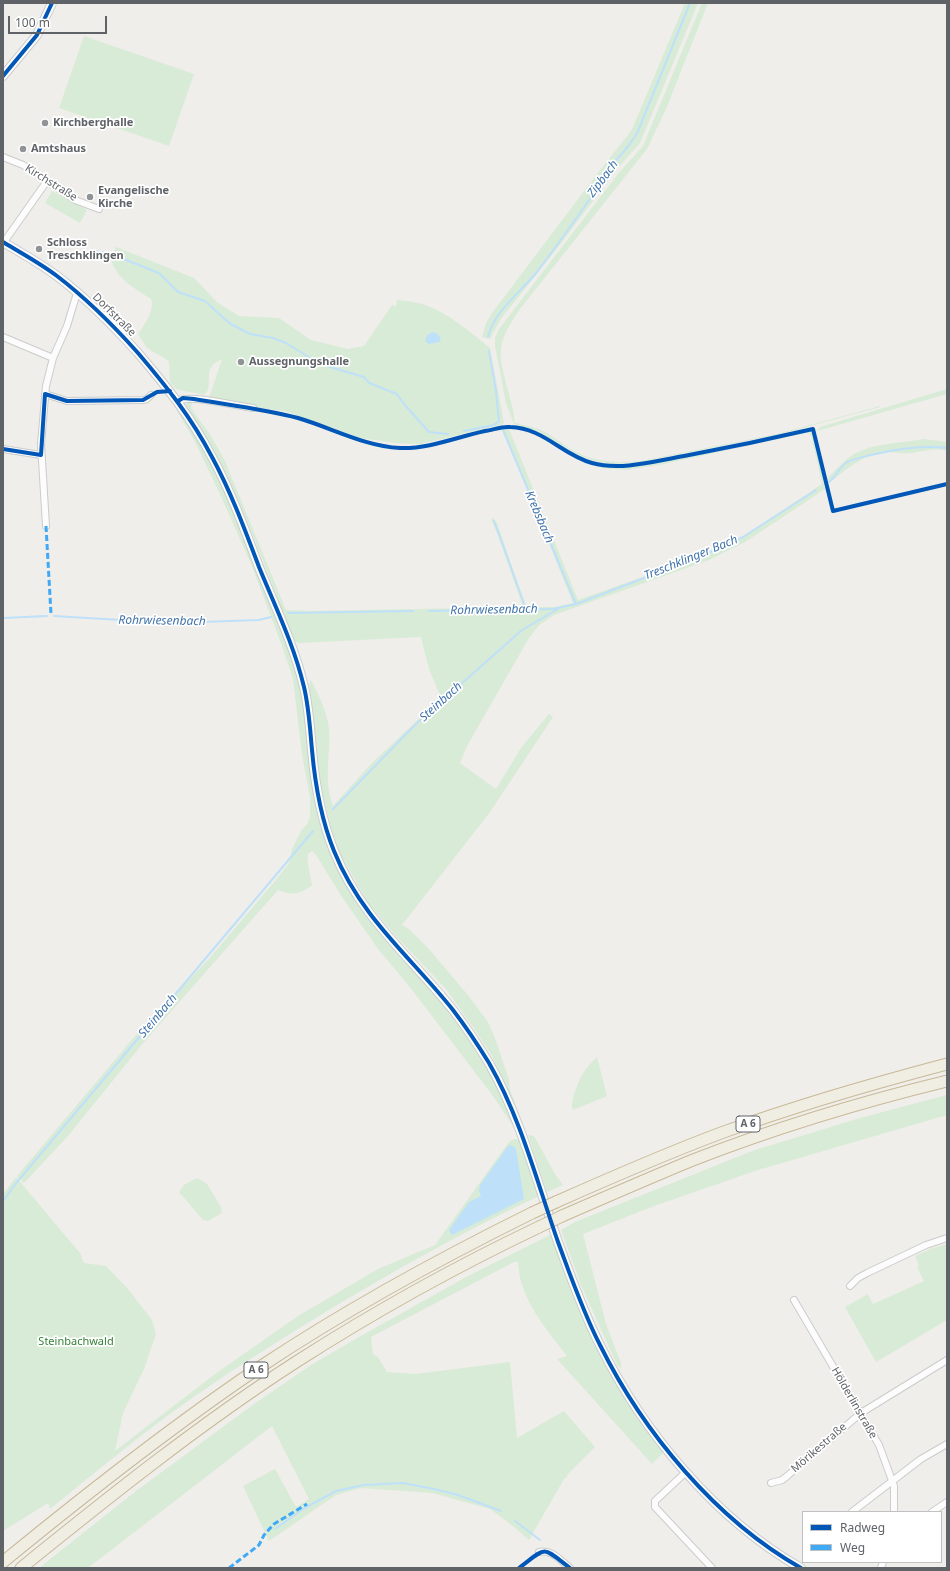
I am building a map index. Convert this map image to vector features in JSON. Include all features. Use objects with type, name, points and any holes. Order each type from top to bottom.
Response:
[{"type":"highway","name":"A 6","points":[[3,1562],[160,1438],[265,1364],[392,1286],[532,1212],[627,1170],[733,1129],[851,1090],[947,1064]]},
{"type":"highway","name":"A 6","points":[[21,1568],[151,1465],[242,1398],[295,1362],[399,1300],[472,1260],[562,1216],[648,1179],[754,1138],[848,1108],[947,1081]]},
{"type":"street","points":[[3,76],[37,35],[52,3]]},
{"type":"street","name":"Kirchstraße","points":[[3,156],[24,166],[75,200],[99,209]]},
{"type":"street","points":[[3,242],[47,182]]},
{"type":"street","name":"Dorfstraße","points":[[3,242],[55,274],[100,312],[178,401],[192,422],[228,489],[279,615],[299,670],[308,708],[314,774],[322,812],[326,830],[342,870],[376,924],[452,1010],[489,1064],[506,1096],[522,1134],[556,1237],[583,1309],[601,1348],[632,1402],[686,1472],[737,1523],[774,1551],[801,1568]]},
{"type":"street","points":[[46,526],[41,455],[46,394],[53,358],[67,326],[77,292]]},
{"type":"street","points":[[3,337],[53,358]]},
{"type":"street","points":[[46,394],[67,401],[143,400],[147,399],[151,395]]},
{"type":"street","points":[[178,401],[183,398],[194,399],[253,408]]},
{"type":"street","points":[[3,449],[41,455]]},
{"type":"street","points":[[850,1286],[866,1273],[926,1245],[947,1238]]},
{"type":"street","name":"Hölderlinstraße","points":[[794,1300],[879,1444],[892,1480],[895,1495],[894,1511]]},
{"type":"street","name":"Mörikestraße","points":[[771,1483],[782,1480],[786,1477],[861,1413],[947,1360]]},
{"type":"street","points":[[853,1511],[921,1459],[947,1444]]},
{"type":"street","points":[[686,1472],[654,1501],[655,1507],[712,1568]]},
{"type":"street","points":[[934,1511],[947,1502]]},
{"type":"street","points":[[539,1552],[549,1552],[570,1568]]},
{"type":"green space","points":[[685,3],[698,3],[640,143],[617,169],[559,246],[500,320],[490,339],[482,337],[486,323],[492,313],[633,127]]},
{"type":"green space","points":[[702,3],[708,3],[666,109],[647,149],[520,309],[506,332],[501,350],[501,359],[514,422],[541,430],[569,448],[585,456],[609,461],[635,462],[777,434],[880,407],[777,435],[635,463],[613,464],[591,460],[577,454],[538,431],[514,424],[506,403],[495,346],[495,338],[499,329],[618,174],[643,146]]},
{"type":"green space","points":[[84,36],[194,74],[169,146],[59,108]]},
{"type":"green space","points":[[52,191],[87,210],[80,223],[45,203]]},
{"type":"green space","points":[[116,247],[194,278],[218,303],[239,316],[279,318],[311,340],[348,349],[364,346],[392,305],[396,306],[397,300],[418,303],[443,313],[490,348],[504,423],[501,425],[420,444],[395,443],[360,438],[285,411],[253,407],[209,398],[222,359],[216,362],[210,369],[208,390],[204,395],[176,389],[170,383],[169,361],[147,348],[138,334],[146,322],[152,308],[151,299],[127,283],[118,273],[111,260]]},
{"type":"green space","points":[[947,389],[947,394],[817,431],[820,427]]},
{"type":"green space","points":[[172,398],[206,449],[231,500],[293,657],[304,695],[314,783],[349,884],[469,1034],[494,1077],[516,1127],[515,1129],[493,1096],[458,1050],[409,986],[378,949],[312,851],[308,854],[308,865],[312,885],[296,893],[288,893],[278,890],[144,1042],[68,1136],[24,1183],[17,1176],[135,1036],[208,960],[275,881],[289,863],[292,849],[310,817],[310,797],[302,754],[293,679],[251,564],[220,494],[194,440],[173,404]]},
{"type":"green space","points":[[189,401],[192,402],[191,408],[211,436],[225,461],[286,610],[311,611],[523,607],[491,519],[492,518],[497,523],[526,607],[554,607],[573,603],[503,430],[509,429],[578,600],[707,554],[742,537],[822,484],[812,438],[810,434],[806,433],[659,465],[625,470],[602,468],[576,458],[602,466],[625,467],[740,447],[805,432],[811,433],[814,436],[825,489],[745,542],[709,560],[554,615],[539,625],[529,638],[467,746],[460,763],[496,789],[521,748],[549,714],[553,717],[490,812],[402,925],[409,929],[429,949],[467,994],[488,1022],[495,1038],[509,1080],[510,1090],[523,1124],[521,1124],[492,1056],[473,1027],[446,989],[394,934],[367,901],[341,855],[332,832],[321,786],[309,684],[311,680],[328,722],[328,786],[333,806],[372,763],[441,698],[429,669],[421,637],[299,643],[294,641],[235,494],[217,456],[186,405]]},
{"type":"green space","points":[[924,439],[947,442],[947,451],[933,450],[907,453],[888,452],[871,455],[842,472],[829,483],[828,478],[848,458],[857,453],[875,446]]},
{"type":"green space","points":[[597,1057],[607,1096],[573,1110],[573,1098],[579,1080],[588,1066]]},
{"type":"green space","points":[[947,1095],[947,1115],[758,1170],[654,1206],[583,1234],[606,1324],[621,1363],[621,1369],[617,1365],[581,1285],[561,1230],[575,1222],[752,1151],[860,1118]]},
{"type":"green space","points":[[528,1135],[534,1136],[555,1174],[563,1185],[547,1192]]},
{"type":"green space","name":"Steinbachwald","points":[[514,1139],[520,1140],[539,1196],[462,1234],[337,1305],[283,1338],[176,1409],[121,1451],[50,1509],[48,1503],[3,1531],[3,1194],[16,1177],[80,1253],[84,1263],[106,1266],[128,1289],[152,1320],[156,1334],[144,1369],[123,1413],[115,1451],[215,1374],[298,1316],[378,1269],[435,1245],[509,1142]]},
{"type":"green space","points":[[197,1178],[207,1184],[221,1207],[222,1213],[208,1221],[203,1220],[179,1192],[184,1185]]},
{"type":"green space","points":[[552,1234],[573,1295],[598,1345],[665,1451],[652,1464],[557,1359],[567,1356],[543,1324],[528,1300],[523,1288],[518,1262],[514,1262],[371,1337],[373,1354],[378,1357],[387,1372],[416,1374],[510,1362],[517,1438],[564,1411],[595,1447],[564,1479],[529,1540],[490,1509],[432,1493],[361,1488],[336,1495],[269,1541],[243,1486],[275,1469],[296,1507],[309,1499],[272,1426],[88,1568],[39,1568],[136,1491],[254,1404],[311,1365],[468,1276]]},
{"type":"green space","points":[[947,1244],[947,1320],[876,1362],[845,1307],[868,1294],[873,1304],[924,1281],[917,1267],[919,1265],[915,1256]]},
{"type":"water","points":[[433,332],[438,334],[441,339],[439,342],[429,344],[426,342],[426,337],[428,334]]},
{"type":"water","points":[[511,1145],[516,1149],[524,1199],[452,1235],[449,1230],[469,1202],[481,1196],[479,1191],[480,1185],[508,1146]]},
{"type":"waterway","name":"Zipbach","points":[[488,337],[496,319],[508,303],[537,272],[589,200],[600,179],[634,138],[690,3]]},
{"type":"waterway","name":"Krebsbach","points":[[95,251],[111,254],[159,273],[178,292],[205,301],[229,323],[250,334],[273,338],[286,343],[320,364],[364,377],[369,383],[397,394],[429,432],[448,434]]},
{"type":"waterway","name":"Zipbach","points":[[464,431],[494,425],[499,421],[496,391],[489,351]]},
{"type":"waterway","name":"Krebsbach","points":[[503,430],[576,604]]},
{"type":"waterway","name":"Treschklinger Bach","points":[[829,482],[847,462],[856,459],[899,449],[928,447],[947,448]]},
{"type":"waterway","name":"Treschklinger Bach","points":[[429,611],[553,609],[576,604],[699,557],[743,537],[816,490]]},
{"type":"waterway","points":[[494,521],[526,609]]},
{"type":"waterway","name":"Steinbach","points":[[333,809],[417,723],[522,630],[558,609]]},
{"type":"waterway","name":"Rohrwiesenbach","points":[[288,613],[413,611]]},
{"type":"waterway","name":"Rohrwiesenbach","points":[[3,618],[47,616]]},
{"type":"waterway","name":"Rohrwiesenbach","points":[[54,616],[172,623],[259,620],[271,617]]},
{"type":"waterway","name":"Steinbach","points":[[3,1201],[17,1182],[313,831]]},
{"type":"waterway","points":[[275,1529],[303,1509],[336,1491],[364,1485],[403,1483],[458,1495],[501,1511]]},
{"type":"waterway","points":[[515,1521],[540,1540]]},
{"type":"marked path","points":[[46,526],[51,614]]},
{"type":"marked path","points":[[229,1568],[259,1545],[264,1535],[274,1524],[307,1504]]},
{"type":"cycle path","points":[[3,76],[37,35],[52,3]]},
{"type":"cycle path","points":[[3,242],[57,276],[109,322],[138,353],[169,390],[204,442],[232,497],[284,626],[300,671],[307,703],[313,763],[319,801],[329,839],[345,875],[372,917],[437,990],[472,1036],[489,1063],[519,1128],[558,1242],[588,1320],[617,1378],[638,1410],[660,1441],[711,1499],[740,1525],[770,1548],[801,1568]]},
{"type":"cycle path","points":[[3,449],[41,455],[45,394],[67,401],[143,400],[157,392],[170,391]]},
{"type":"cycle path","points":[[178,401],[183,398],[194,399],[272,412],[298,418],[348,436],[387,447],[422,447],[474,433],[501,428],[507,427],[522,429],[543,437],[581,459],[592,463],[615,466],[650,463],[813,429],[833,511],[947,484]]},
{"type":"cycle path","points":[[519,1568],[535,1556],[544,1552],[554,1556],[570,1568]]},
{"type":"place","name":"Kirchberghalle","points":[[45,123]]},
{"type":"place","name":"Amtshaus","points":[[23,149]]},
{"type":"place","name":"Evangelische Kirche","points":[[90,197]]},
{"type":"place","name":"Schloss Treschklingen","points":[[39,249]]},
{"type":"place","name":"Aussegnungshalle","points":[[241,362]]}]
